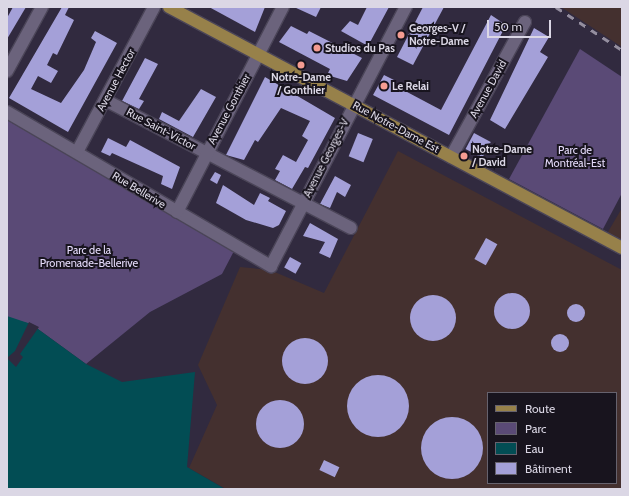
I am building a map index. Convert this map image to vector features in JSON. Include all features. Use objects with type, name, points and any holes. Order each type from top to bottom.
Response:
[{"type":"main road","name":"Rue Notre-Dame Est","points":[[169,7],[622,248]]},
{"type":"street","points":[[7,71],[42,7]]},
{"type":"street","name":"Avenue Hector","points":[[77,152],[154,7]]},
{"type":"street","name":"Avenue Gonthier","points":[[176,212],[283,7]]},
{"type":"street","name":"Avenue Georges-V","points":[[271,266],[353,105],[406,7]]},
{"type":"street","name":"Avenue David","points":[[452,157],[525,22]]},
{"type":"street","name":"Rue Saint-Victor","points":[[105,100],[304,202],[351,228]]},
{"type":"street","name":"Rue Bellerive","points":[[7,112],[77,152],[176,212],[271,266]]},
{"type":"shaded area","points":[[561,7],[622,7],[622,47]]},
{"type":"shaded area","points":[[398,151],[622,270],[622,489],[226,489],[189,468],[217,405],[198,365],[240,267],[270,270],[324,293]]},
{"type":"shaded area","points":[[622,208],[622,245],[605,237]]},
{"type":"green space","name":"Parc de Montréal-Est","points":[[580,49],[622,77],[622,193],[603,229],[509,179]]},
{"type":"green space","name":"Parc de la Promenade-Bellerive","points":[[7,115],[234,251],[222,274],[150,312],[86,364],[31,324],[7,318]]},
{"type":"water","points":[[7,316],[31,324],[86,364],[122,382],[195,372],[187,467],[225,489],[7,489]]},
{"type":"pier","points":[[29,322],[39,327],[20,354],[23,357],[16,367],[7,358],[15,351]]},
{"type":"building","points":[[13,7],[26,7],[7,39],[7,18]]},
{"type":"building","points":[[62,7],[69,7],[65,15],[74,20],[57,55],[53,53],[47,65],[58,71],[51,83],[38,76],[31,89],[61,103],[84,70],[96,42],[91,38],[95,31],[117,43],[68,132],[9,98]]},
{"type":"building","points":[[209,7],[265,7],[255,32]]},
{"type":"building","points":[[294,7],[321,7],[316,17]]},
{"type":"building","points":[[367,7],[389,7],[368,46],[341,31],[350,21],[358,25]]},
{"type":"building","points":[[423,7],[444,7],[413,65],[397,57]]},
{"type":"building","points":[[491,15],[506,25],[449,135],[373,95],[384,75],[394,80],[392,84],[441,110]]},
{"type":"building","points":[[291,26],[307,34],[309,31],[362,58],[347,81],[327,75],[330,69],[279,42]]},
{"type":"building","points":[[534,28],[549,37],[540,52],[548,57],[505,129],[490,120]]},
{"type":"building","points":[[145,58],[158,64],[139,99],[144,101],[139,109],[122,101]]},
{"type":"building","points":[[265,77],[335,118],[308,168],[305,167],[292,189],[275,180],[280,171],[275,169],[283,155],[296,162],[308,140],[302,136],[310,121],[281,108],[258,142],[255,140],[244,160],[226,155]]},
{"type":"building","points":[[201,89],[216,97],[193,137],[159,119],[162,112],[179,121]]},
{"type":"building","points":[[358,133],[373,139],[363,162],[349,156]]},
{"type":"building","points":[[474,133],[491,142],[482,158],[466,149]]},
{"type":"building","points":[[108,138],[126,147],[130,140],[180,167],[172,189],[161,184],[163,176],[112,153],[110,156],[101,152]]},
{"type":"building","points":[[215,172],[221,175],[217,184],[210,180]]},
{"type":"building","points":[[335,176],[351,185],[345,197],[337,192],[330,208],[320,204]]},
{"type":"building","points":[[223,185],[254,205],[260,193],[270,198],[268,201],[286,211],[279,225],[273,228],[246,220],[216,203]]},
{"type":"building","points":[[310,223],[338,239],[330,258],[319,253],[325,242],[303,236]]},
{"type":"building","points":[[486,238],[497,244],[486,265],[474,259]]},
{"type":"building","points":[[290,257],[301,263],[296,274],[284,267]]},
{"type":"building","points":[[516,293],[525,298],[529,304],[529,318],[525,324],[516,329],[508,329],[499,324],[495,318],[494,307],[499,298],[505,294]]},
{"type":"building","points":[[428,295],[438,295],[446,299],[452,305],[456,313],[456,323],[452,331],[446,337],[438,341],[428,341],[420,337],[414,331],[410,323],[410,313],[414,305],[420,299]]},
{"type":"building","points":[[572,304],[580,304],[585,309],[583,320],[580,322],[572,322],[567,317],[567,309]]},
{"type":"building","points":[[556,334],[564,334],[569,339],[567,350],[564,352],[556,352],[551,347],[551,339]]},
{"type":"building","points":[[305,338],[318,342],[324,348],[328,361],[324,374],[318,380],[305,384],[292,380],[286,374],[282,361],[286,348],[292,342]]},
{"type":"building","points":[[378,375],[390,378],[400,384],[406,394],[409,406],[406,418],[400,428],[390,434],[378,437],[366,434],[356,428],[350,418],[347,406],[350,394],[356,384],[366,378]]},
{"type":"building","points":[[275,400],[285,400],[294,404],[300,410],[304,419],[304,429],[300,438],[294,444],[285,448],[275,448],[266,444],[260,438],[256,429],[256,419],[260,410],[266,404]]},
{"type":"building","points":[[452,417],[464,420],[474,426],[480,436],[483,448],[480,460],[474,470],[464,476],[452,479],[440,476],[430,470],[424,460],[421,448],[424,436],[430,426],[440,420]]},
{"type":"building","points":[[324,460],[339,467],[335,477],[319,470]]},
{"type":"railway","points":[[556,7],[622,50]]},
{"type":"place","name":"Georges-V / Notre-Dame","points":[[401,35]]},
{"type":"place","name":"Studios du Pas","points":[[317,48]]},
{"type":"place","name":"Notre-Dame / Gonthier","points":[[301,65]]},
{"type":"place","name":"Le Relai","points":[[384,86]]},
{"type":"place","name":"Notre-Dame / David","points":[[464,156]]}]
